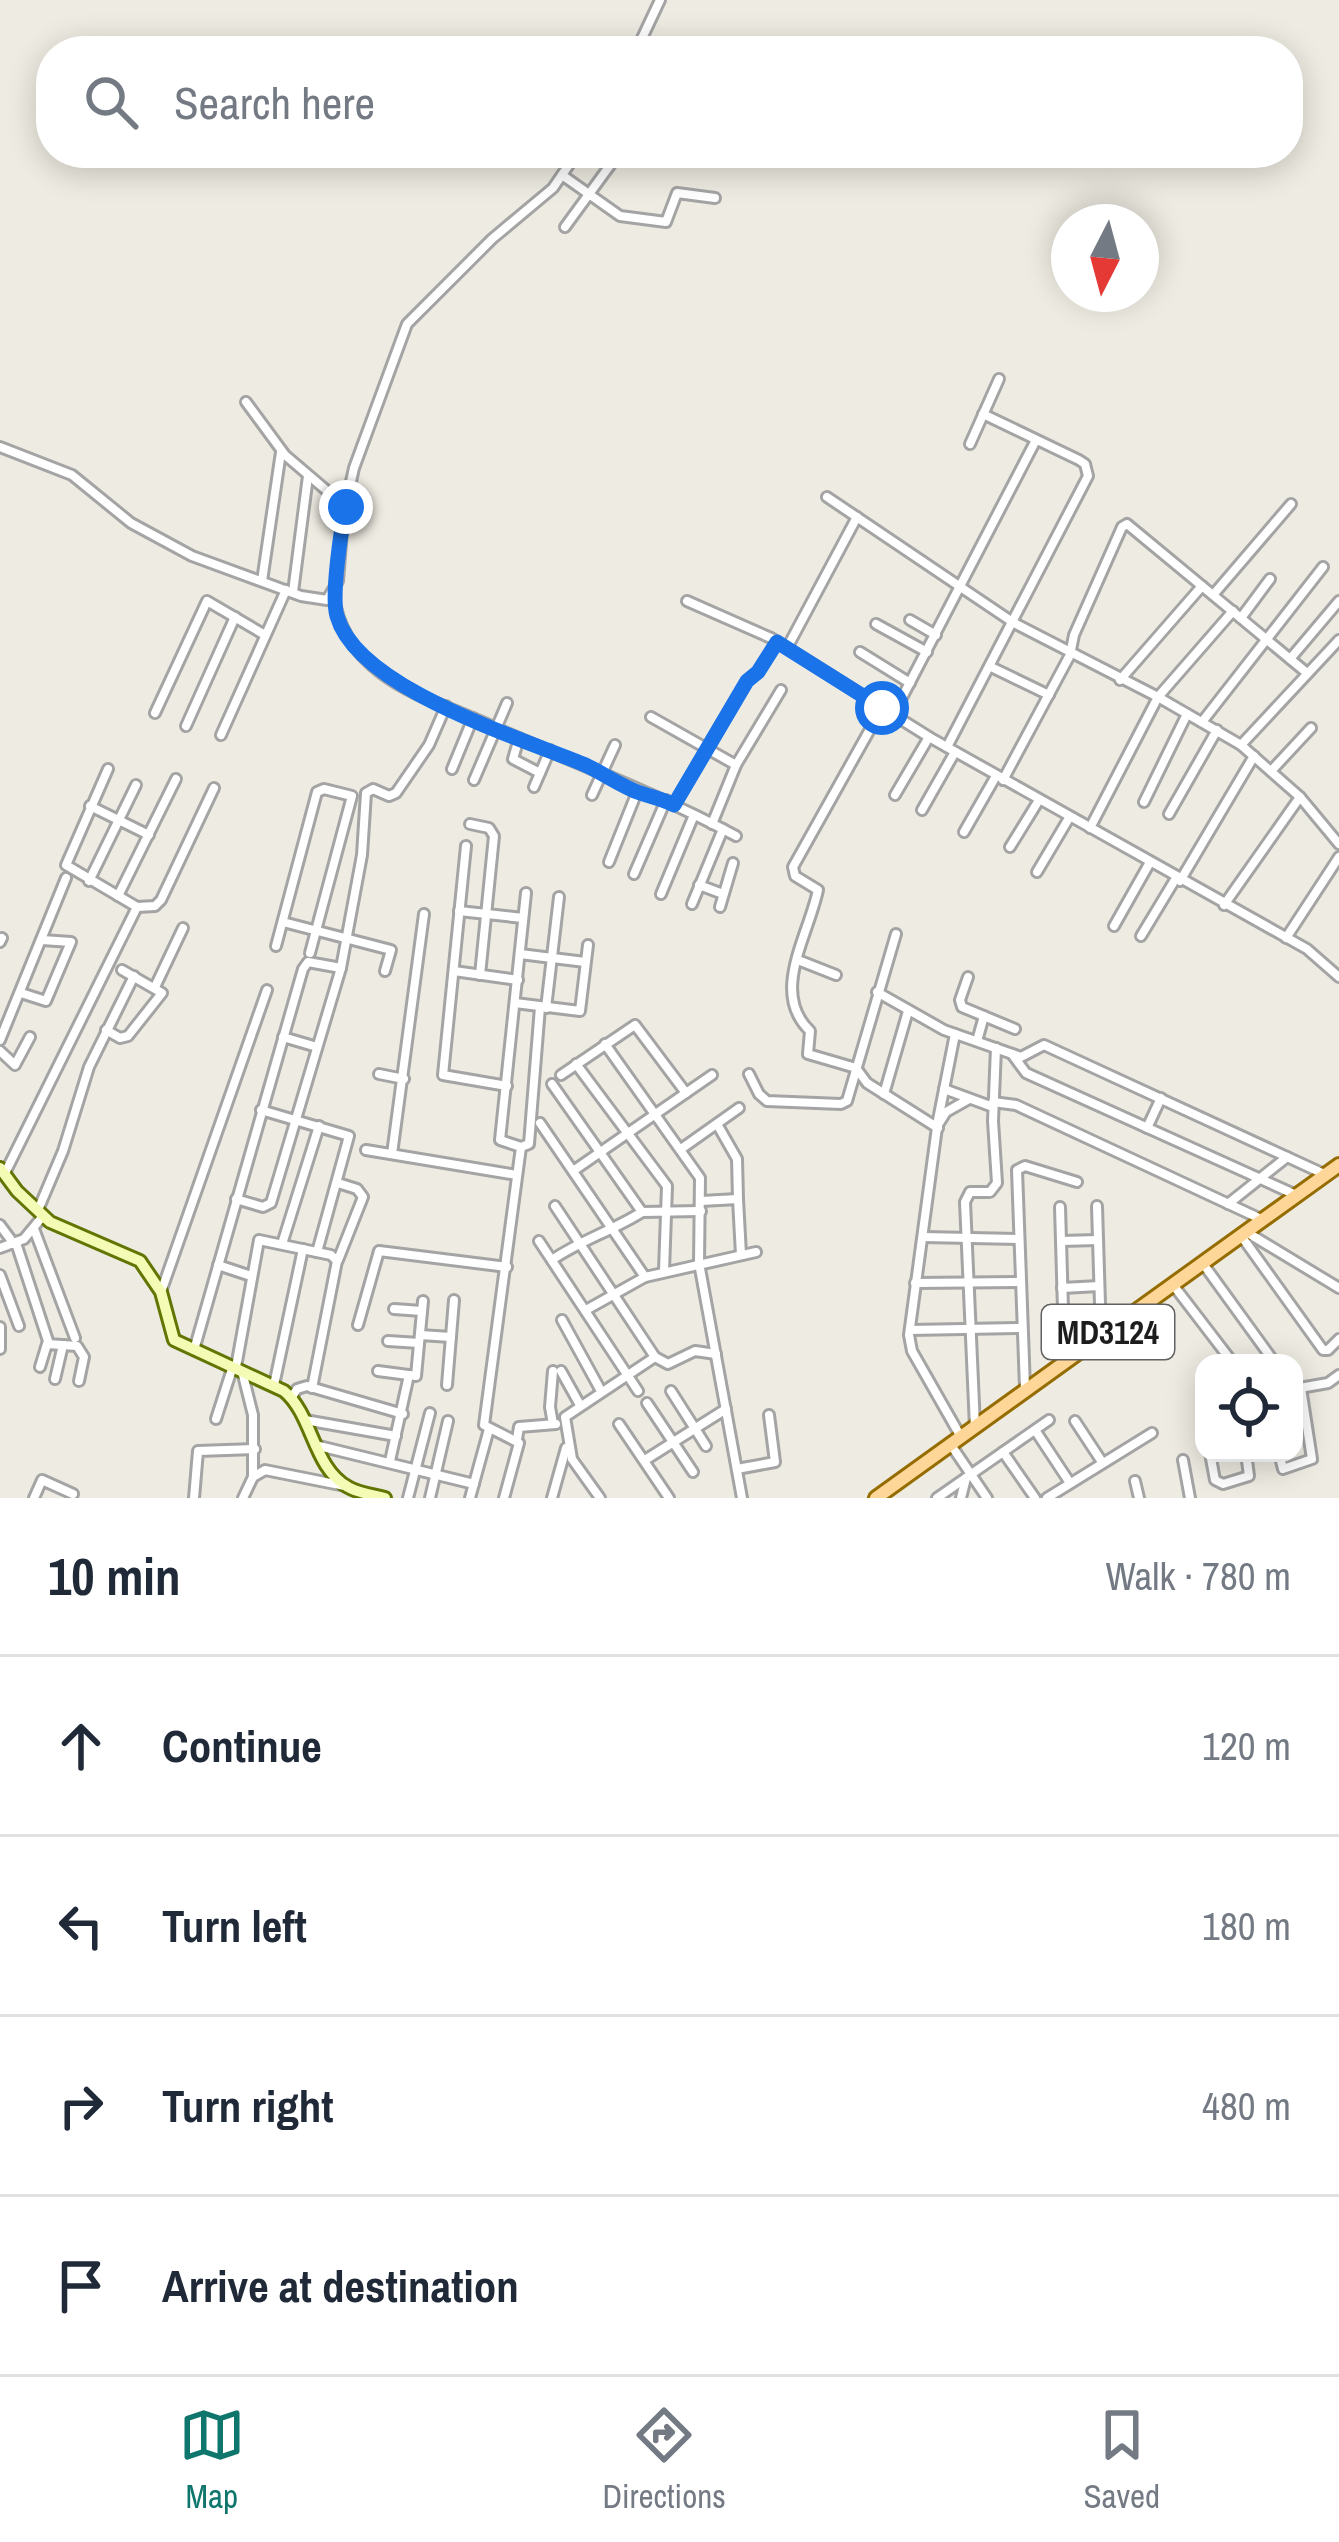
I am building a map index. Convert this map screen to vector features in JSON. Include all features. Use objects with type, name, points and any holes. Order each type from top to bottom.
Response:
[{"type":"main road","name":"MD3124","points":[[876,1498],[1339,1165]]},
{"type":"main road","points":[[4,1176],[40,1214],[81,1238],[140,1261],[161,1292],[171,1336],[292,1397],[316,1445],[346,1486],[385,1498]]},
{"type":"street","points":[[643,36],[660,0]]},
{"type":"street","points":[[567,168],[554,188],[455,272],[407,324],[354,468],[334,595],[340,626],[377,670],[446,706],[736,836]]},
{"type":"street","points":[[565,227],[609,168]]},
{"type":"street","points":[[562,176],[620,216],[663,222],[669,218],[677,193],[715,197]]},
{"type":"street","points":[[970,444],[999,380]]},
{"type":"street","points":[[246,402],[281,450],[346,507]]},
{"type":"street","points":[[922,810],[1088,476],[1085,464],[983,414]]},
{"type":"street","points":[[893,715],[1036,440]]},
{"type":"street","points":[[0,447],[72,475],[156,538],[289,591],[319,600],[334,595]]},
{"type":"street","points":[[262,581],[281,450]]},
{"type":"street","points":[[221,735],[289,591],[308,475]]},
{"type":"street","points":[[827,497],[1014,623],[1241,745],[1300,797],[1339,844]]},
{"type":"street","points":[[1213,595],[1292,504]]},
{"type":"street","points":[[786,648],[857,517]]},
{"type":"street","points":[[964,832],[1049,695],[1127,524],[1306,673]]},
{"type":"street","points":[[1202,722],[1323,568]]},
{"type":"street","points":[[1090,828],[1158,697],[1270,579]]},
{"type":"street","points":[[1120,680],[1202,586]]},
{"type":"street","points":[[687,601],[777,642],[929,737],[1286,938],[1323,960],[1339,976]]},
{"type":"street","points":[[1289,659],[1339,601]]},
{"type":"street","points":[[155,712],[204,604],[212,603],[266,635]]},
{"type":"street","points":[[186,726],[235,617]]},
{"type":"street","points":[[910,620],[936,634]]},
{"type":"street","points":[[876,623],[926,652]]},
{"type":"street","points":[[1241,745],[1339,640]]},
{"type":"street","points":[[634,874],[670,803],[777,642]]},
{"type":"street","points":[[860,652],[910,683]]},
{"type":"street","points":[[990,667],[1049,695]]},
{"type":"street","points":[[712,824],[736,765],[781,690]]},
{"type":"street","points":[[474,780],[507,703]]},
{"type":"street","points":[[236,1199],[262,1207],[271,1203],[341,968],[362,854],[366,793],[374,789],[388,796],[396,793],[429,745],[446,706]]},
{"type":"street","points":[[882,708],[793,866],[795,876],[818,890],[789,994],[799,1022],[810,1031],[808,1054],[856,1069],[867,1083],[938,1126]]},
{"type":"street","points":[[1144,802],[1187,714]]},
{"type":"street","points":[[651,717],[736,765]]},
{"type":"street","points":[[452,769],[472,718]]},
{"type":"street","points":[[1272,770],[1311,728]]},
{"type":"street","points":[[1169,814],[1217,730]]},
{"type":"street","points":[[895,794],[929,737]]},
{"type":"street","points":[[519,738],[513,759],[540,773]]},
{"type":"street","points":[[592,795],[615,745]]},
{"type":"street","points":[[535,787],[550,750]]},
{"type":"street","points":[[1141,936],[1254,756]]},
{"type":"street","points":[[108,769],[66,865],[137,908],[155,906],[160,900],[214,788]]},
{"type":"street","points":[[118,896],[176,778]]},
{"type":"street","points":[[88,881],[136,784]]},
{"type":"street","points":[[276,946],[321,789],[351,795],[310,952]]},
{"type":"street","points":[[609,862],[637,792]]},
{"type":"street","points":[[1224,905],[1300,797]]},
{"type":"street","points":[[1010,847],[1039,800]]},
{"type":"street","points":[[91,806],[149,836]]},
{"type":"street","points":[[661,894],[694,815]]},
{"type":"street","points":[[1036,872],[1069,818]]},
{"type":"street","points":[[470,824],[489,828],[494,836],[480,975]]},
{"type":"street","points":[[692,904],[723,830]]},
{"type":"street","points":[[466,846],[443,1075],[507,1086]]},
{"type":"street","points":[[1286,938],[1339,857]]},
{"type":"street","points":[[720,907],[733,863]]},
{"type":"street","points":[[1114,926],[1149,864]]},
{"type":"street","points":[[0,1040],[66,878]]},
{"type":"street","points":[[699,886],[724,894]]},
{"type":"street","points":[[526,893],[500,1140],[520,1147],[529,1144],[559,897]]},
{"type":"street","points":[[4,1176],[137,908]]},
{"type":"street","points":[[460,911],[523,918]]},
{"type":"street","points":[[392,1154],[424,914]]},
{"type":"street","points":[[283,922],[391,950],[386,971]]},
{"type":"street","points":[[155,987],[183,928]]},
{"type":"street","points":[[749,1074],[767,1101],[841,1104],[850,1093],[896,934]]},
{"type":"street","points":[[21,993],[46,1001],[71,942],[42,940]]},
{"type":"street","points":[[515,1003],[580,1011],[588,945]]},
{"type":"street","points":[[520,954],[585,962]]},
{"type":"street","points":[[798,960],[836,975]]},
{"type":"street","points":[[193,1351],[305,964],[341,968]]},
{"type":"street","points":[[106,1030],[120,1038],[128,1036],[161,996],[161,991],[122,970]]},
{"type":"street","points":[[453,971],[518,980]]},
{"type":"street","points":[[0,1248],[15,1244],[34,1229],[106,1030],[134,976]]},
{"type":"street","points":[[968,976],[960,1005],[1015,1029]]},
{"type":"street","points":[[161,1292],[267,990]]},
{"type":"street","points":[[877,992],[955,1034],[996,1048],[1027,1057],[1035,1046],[1044,1046],[1325,1175]]},
{"type":"street","points":[[884,1094],[908,1011]]},
{"type":"street","points":[[977,1041],[984,1016]]},
{"type":"street","points":[[561,1075],[635,1025],[686,1093]]},
{"type":"street","points":[[955,1034],[910,1330],[913,1351],[968,1476],[987,1498]]},
{"type":"street","points":[[0,1051],[15,1065],[30,1037]]},
{"type":"street","points":[[283,1037],[317,1047]]},
{"type":"street","points":[[605,1044],[699,1174],[700,1263],[742,1498]]},
{"type":"street","points":[[975,1427],[967,1196],[990,1192],[998,1183],[993,1104],[996,1048]]},
{"type":"street","points":[[1012,1053],[1026,1073],[1297,1196]]},
{"type":"street","points":[[576,1064],[668,1186],[664,1271]]},
{"type":"street","points":[[379,1075],[404,1078]]},
{"type":"street","points":[[573,1172],[712,1076]]},
{"type":"street","points":[[552,1084],[642,1212]]},
{"type":"street","points":[[944,1089],[970,1099],[1016,1105],[1264,1221]]},
{"type":"street","points":[[1147,1129],[1161,1098]]},
{"type":"street","points":[[938,1126],[957,1104],[970,1099]]},
{"type":"street","points":[[681,1149],[739,1108]]},
{"type":"street","points":[[261,1111],[350,1136],[316,1252]]},
{"type":"street","points":[[540,1123],[645,1276]]},
{"type":"street","points":[[717,1124],[737,1159],[741,1255]]},
{"type":"street","points":[[282,1244],[319,1126]]},
{"type":"street","points":[[517,1439],[484,1425],[520,1147]]},
{"type":"street","points":[[366,1150],[517,1174]]},
{"type":"street","points":[[1228,1204],[1287,1157]]},
{"type":"street","points":[[1025,1390],[1017,1175],[1020,1167],[1077,1182]]},
{"type":"street","points":[[311,1388],[337,1261],[363,1196],[362,1191],[338,1183]]},
{"type":"street","points":[[552,1260],[642,1212],[738,1199]]},
{"type":"street","points":[[555,1206],[655,1357],[668,1364],[695,1351],[716,1354]]},
{"type":"street","points":[[1097,1206],[1101,1337]]},
{"type":"street","points":[[1060,1208],[1063,1309]]},
{"type":"street","points":[[0,1225],[15,1244],[49,1344],[40,1367]]},
{"type":"street","points":[[34,1229],[75,1338]]},
{"type":"street","points":[[1245,1235],[1339,1288]]},
{"type":"street","points":[[1245,1235],[1323,1350],[1339,1339]]},
{"type":"street","points":[[923,1237],[1019,1240]]},
{"type":"street","points":[[216,1419],[237,1368],[259,1240],[331,1255],[337,1261]]},
{"type":"street","points":[[1061,1241],[1098,1240]]},
{"type":"street","points":[[538,1241],[638,1391]]},
{"type":"street","points":[[274,1385],[303,1249]]},
{"type":"street","points":[[358,1325],[379,1251],[507,1267]]},
{"type":"street","points":[[586,1310],[645,1276],[756,1252]]},
{"type":"street","points":[[217,1265],[251,1276]]},
{"type":"street","points":[[1204,1265],[1268,1354]]},
{"type":"street","points":[[0,1275],[20,1326]]},
{"type":"street","points":[[916,1283],[1021,1282]]},
{"type":"street","points":[[1062,1288],[1099,1286]]},
{"type":"street","points":[[1174,1286],[1226,1354]]},
{"type":"street","points":[[447,1385],[454,1300]]},
{"type":"street","points":[[378,1371],[416,1376],[422,1306],[394,1309]]},
{"type":"street","points":[[562,1320],[602,1391]]},
{"type":"street","points":[[0,1327],[0,1349]]},
{"type":"street","points":[[910,1330],[1022,1328]]},
{"type":"street","points":[[388,1340],[451,1337]]},
{"type":"street","points":[[49,1344],[77,1346],[83,1352],[79,1381]]},
{"type":"street","points":[[55,1379],[63,1345]]},
{"type":"street","points":[[600,1498],[572,1459],[565,1417],[655,1357]]},
{"type":"street","points":[[237,1368],[253,1414],[254,1478]]},
{"type":"street","points":[[504,1498],[520,1427],[555,1424],[550,1406],[557,1371],[580,1405]]},
{"type":"street","points":[[390,1462],[409,1375]]},
{"type":"street","points":[[1303,1388],[1328,1383],[1339,1375]]},
{"type":"street","points":[[292,1397],[300,1386],[403,1414]]},
{"type":"street","points":[[671,1391],[706,1446]]},
{"type":"street","points":[[647,1403],[693,1472]]},
{"type":"street","points":[[645,1460],[726,1409]]},
{"type":"street","points":[[408,1498],[430,1413]]},
{"type":"street","points":[[1280,1462],[1288,1470],[1312,1460],[1303,1414]]},
{"type":"street","points":[[736,1469],[775,1462],[769,1415]]},
{"type":"street","points":[[305,1420],[396,1436]]},
{"type":"street","points":[[937,1498],[1049,1420]]},
{"type":"street","points":[[430,1498],[448,1421]]},
{"type":"street","points":[[1075,1421],[1102,1462]]},
{"type":"street","points":[[619,1424],[669,1498]]},
{"type":"street","points":[[470,1498],[489,1430]]},
{"type":"street","points":[[1035,1430],[1070,1483]]},
{"type":"street","points":[[1048,1498],[1152,1433]]},
{"type":"street","points":[[316,1445],[474,1484]]},
{"type":"street","points":[[552,1498],[566,1448]]},
{"type":"street","points":[[194,1498],[198,1451],[254,1449]]},
{"type":"street","points":[[1003,1452],[1035,1498]]},
{"type":"street","points":[[1183,1460],[1190,1498]]},
{"type":"street","points":[[1212,1462],[1216,1480],[1222,1484],[1250,1476],[1248,1462]]},
{"type":"street","points":[[243,1498],[254,1478],[265,1470],[346,1486]]},
{"type":"street","points":[[962,1498],[968,1476]]},
{"type":"street","points":[[34,1498],[42,1480],[73,1495]]},
{"type":"street","points":[[1135,1481],[1139,1498]]},
{"type":"route","points":[[346,507],[334,595],[336,615],[350,641],[377,670],[409,690],[602,772],[637,792],[674,805],[747,681],[777,642],[882,708]]}]
